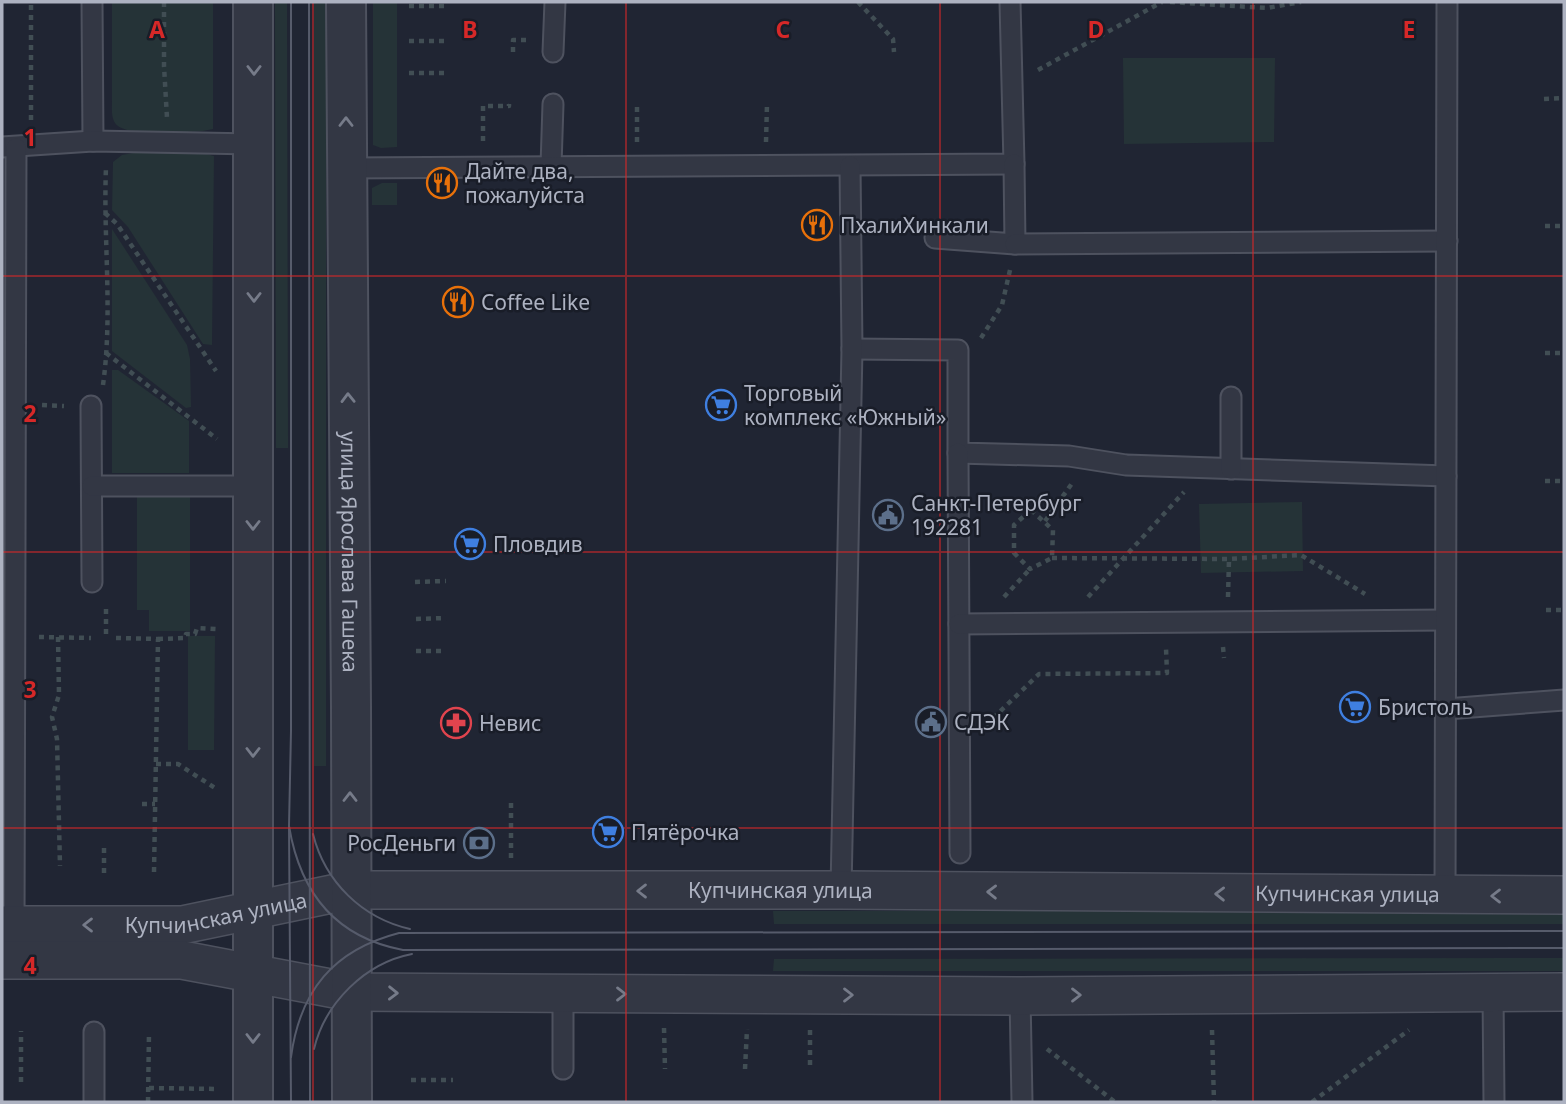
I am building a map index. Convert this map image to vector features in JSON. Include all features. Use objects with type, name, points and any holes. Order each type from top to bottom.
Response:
[{"type":"street","points":[[235,1096],[253,974],[253,2]]},
{"type":"street","name":"улица Ярослава Гашека","points":[[346,2],[352,1102]]},
{"type":"street","name":"Купчинская улица","points":[[8,943],[182,925],[351,890],[1564,895]]},
{"type":"street","name":"Купчинская улица","points":[[8,943],[182,960],[351,992],[563,994],[1021,1013],[1493,992],[1564,992]]},
{"type":"lane","points":[[92,2],[93,141]]},
{"type":"lane","points":[[553,52],[555,2]]},
{"type":"lane","points":[[1010,2],[1015,244]]},
{"type":"lane","points":[[1445,896],[1447,2]]},
{"type":"lane","points":[[551,166],[553,104]]},
{"type":"lane","points":[[8,943],[15,638],[16,147],[93,141],[254,144]]},
{"type":"lane","points":[[346,168],[1014,164]]},
{"type":"lane","points":[[841,890],[852,349],[850,166]]},
{"type":"lane","points":[[935,238],[1015,244],[1447,241]]},
{"type":"lane","points":[[852,349],[958,350],[960,853]]},
{"type":"lane","points":[[1231,397],[1231,469]]},
{"type":"lane","points":[[91,406],[92,582]]},
{"type":"lane","points":[[958,453],[1069,456],[1126,465],[1446,476]]},
{"type":"lane","points":[[92,486],[253,486]]},
{"type":"lane","points":[[960,624],[1445,620]]},
{"type":"lane","points":[[1446,709],[1564,701]]},
{"type":"lane","points":[[1493,992],[1494,1102]]},
{"type":"lane","points":[[563,994],[563,1069]]},
{"type":"lane","points":[[1021,1013],[1022,1102]]},
{"type":"lane","points":[[94,1031],[94,1102]]},
{"type":"path","points":[[16,147],[32,2]]},
{"type":"path","points":[[164,2],[164,66],[169,143]]},
{"type":"path","points":[[858,2],[893,39],[894,52]]},
{"type":"path","points":[[1013,85],[1064,54],[1162,2]]},
{"type":"path","points":[[1170,2],[1267,8],[1301,2]]},
{"type":"path","points":[[409,6],[447,6]]},
{"type":"path","points":[[409,41],[447,41]]},
{"type":"path","points":[[409,73],[447,73]]},
{"type":"path","points":[[1544,99],[1564,98]]},
{"type":"path","points":[[483,149],[483,106],[509,104]]},
{"type":"path","points":[[636,166],[637,104]]},
{"type":"path","points":[[766,166],[767,104]]},
{"type":"path","points":[[15,405],[91,406],[103,384],[108,306],[104,213],[106,165],[93,141]]},
{"type":"path","points":[[104,213],[117,224],[217,372]]},
{"type":"path","points":[[1545,226],[1564,226]]},
{"type":"path","points":[[973,342],[983,336],[1002,305],[1009,274]]},
{"type":"path","points":[[105,353],[217,439]]},
{"type":"path","points":[[1545,353],[1564,353]]},
{"type":"path","points":[[1045,521],[1078,476]]},
{"type":"path","points":[[1545,481],[1564,481]]},
{"type":"path","points":[[1087,598],[1185,491]]},
{"type":"path","points":[[1030,569],[1014,553],[1014,525],[1031,510],[1053,530],[1052,558]]},
{"type":"path","points":[[1003,598],[1030,569],[1052,558],[1229,559],[1301,555],[1367,595]]},
{"type":"path","points":[[1228,604],[1229,559]]},
{"type":"path","points":[[415,582],[446,581]]},
{"type":"path","points":[[1546,610],[1564,610]]},
{"type":"path","points":[[416,619],[446,618]]},
{"type":"path","points":[[980,731],[1039,674],[1167,673],[1166,623]]},
{"type":"path","points":[[116,638],[185,638],[186,634],[195,634],[197,628],[218,629]]},
{"type":"path","points":[[58,637],[59,695],[52,716],[57,739],[61,804],[60,866]]},
{"type":"path","points":[[15,638],[91,638]]},
{"type":"path","points":[[154,872],[158,639]]},
{"type":"path","points":[[416,651],[446,651]]},
{"type":"path","points":[[1223,651],[1224,658]]},
{"type":"path","points":[[156,764],[178,764],[219,791]]},
{"type":"path","points":[[511,800],[511,858]]},
{"type":"path","points":[[142,804],[155,804]]},
{"type":"path","points":[[104,847],[104,873]]},
{"type":"path","points":[[1021,1013],[1115,1102]]},
{"type":"path","points":[[1312,1102],[1413,1027]]},
{"type":"path","points":[[664,1028],[665,1069]]},
{"type":"path","points":[[745,1069],[747,1028]]},
{"type":"path","points":[[810,1029],[810,1069]]},
{"type":"path","points":[[1212,1029],[1214,1102]]},
{"type":"path","points":[[21,1031],[21,1082]]},
{"type":"path","points":[[148,1102],[149,1031]]},
{"type":"path","points":[[411,1080],[453,1080]]},
{"type":"path","points":[[149,1088],[235,1096]]},
{"type":"shaded area","points":[[112,2],[213,2],[213,129],[156,133],[130,131],[115,123],[112,109]]},
{"type":"shaded area","points":[[275,2],[287,2],[288,448],[276,448]]},
{"type":"shaded area","points":[[314,2],[326,2],[326,766],[314,766]]},
{"type":"shaded area","points":[[373,2],[397,2],[397,147],[381,148],[373,145]]},
{"type":"shaded area","points":[[1123,58],[1275,58],[1274,142],[1124,144]]},
{"type":"shaded area","points":[[203,153],[214,156],[212,345],[203,344],[128,227],[112,210],[113,162],[122,155]]},
{"type":"shaded area","points":[[382,183],[397,183],[397,205],[372,205],[372,188]]},
{"type":"shaded area","points":[[112,229],[187,345],[191,407],[186,408],[112,351]]},
{"type":"shaded area","points":[[112,370],[118,370],[189,421],[189,473],[112,473]]},
{"type":"shaded area","points":[[137,497],[190,497],[190,631],[149,631],[149,610],[137,610]]},
{"type":"shaded area","points":[[1302,502],[1303,571],[1201,573],[1199,504]]},
{"type":"shaded area","points":[[188,636],[215,636],[214,750],[188,750]]},
{"type":"shaded area","points":[[773,911],[1564,911],[1564,924],[774,924]]},
{"type":"shaded area","points":[[1564,958],[1564,971],[773,971],[774,959]]},
{"type":"tram line","points":[[291,2],[291,1102]]},
{"type":"tram line","points":[[309,2],[310,1102]]},
{"type":"tram line","points":[[289,826],[302,871],[324,908],[358,934],[379,944],[403,950],[1564,948]]},
{"type":"tram line","points":[[313,834],[326,868],[348,895],[376,916],[410,929]]},
{"type":"tram line","points":[[291,1057],[302,1012],[324,977],[338,962],[356,950],[399,933],[1564,931]]},
{"type":"tram line","points":[[314,1049],[327,1016],[349,988],[378,966],[412,954]]},
{"type":"place","name":"Дайте два, пожалуйста","points":[[442,183]]},
{"type":"place","name":"ПхалиХинкали","points":[[817,225]]},
{"type":"place","name":"Coffee Like","points":[[458,302]]},
{"type":"place","name":"Торговый комплекс «Южный»","points":[[721,405]]},
{"type":"place","name":"Санкт-Петербург 192281","points":[[888,515]]},
{"type":"place","name":"Пловдив","points":[[470,544]]},
{"type":"place","name":"Бристоль","points":[[1355,707]]},
{"type":"place","name":"СДЭК","points":[[931,722]]},
{"type":"place","name":"Невис","points":[[456,723]]},
{"type":"place","name":"Пятёрочка","points":[[608,832]]},
{"type":"place","name":"РосДеньги","points":[[479,843]]}]
